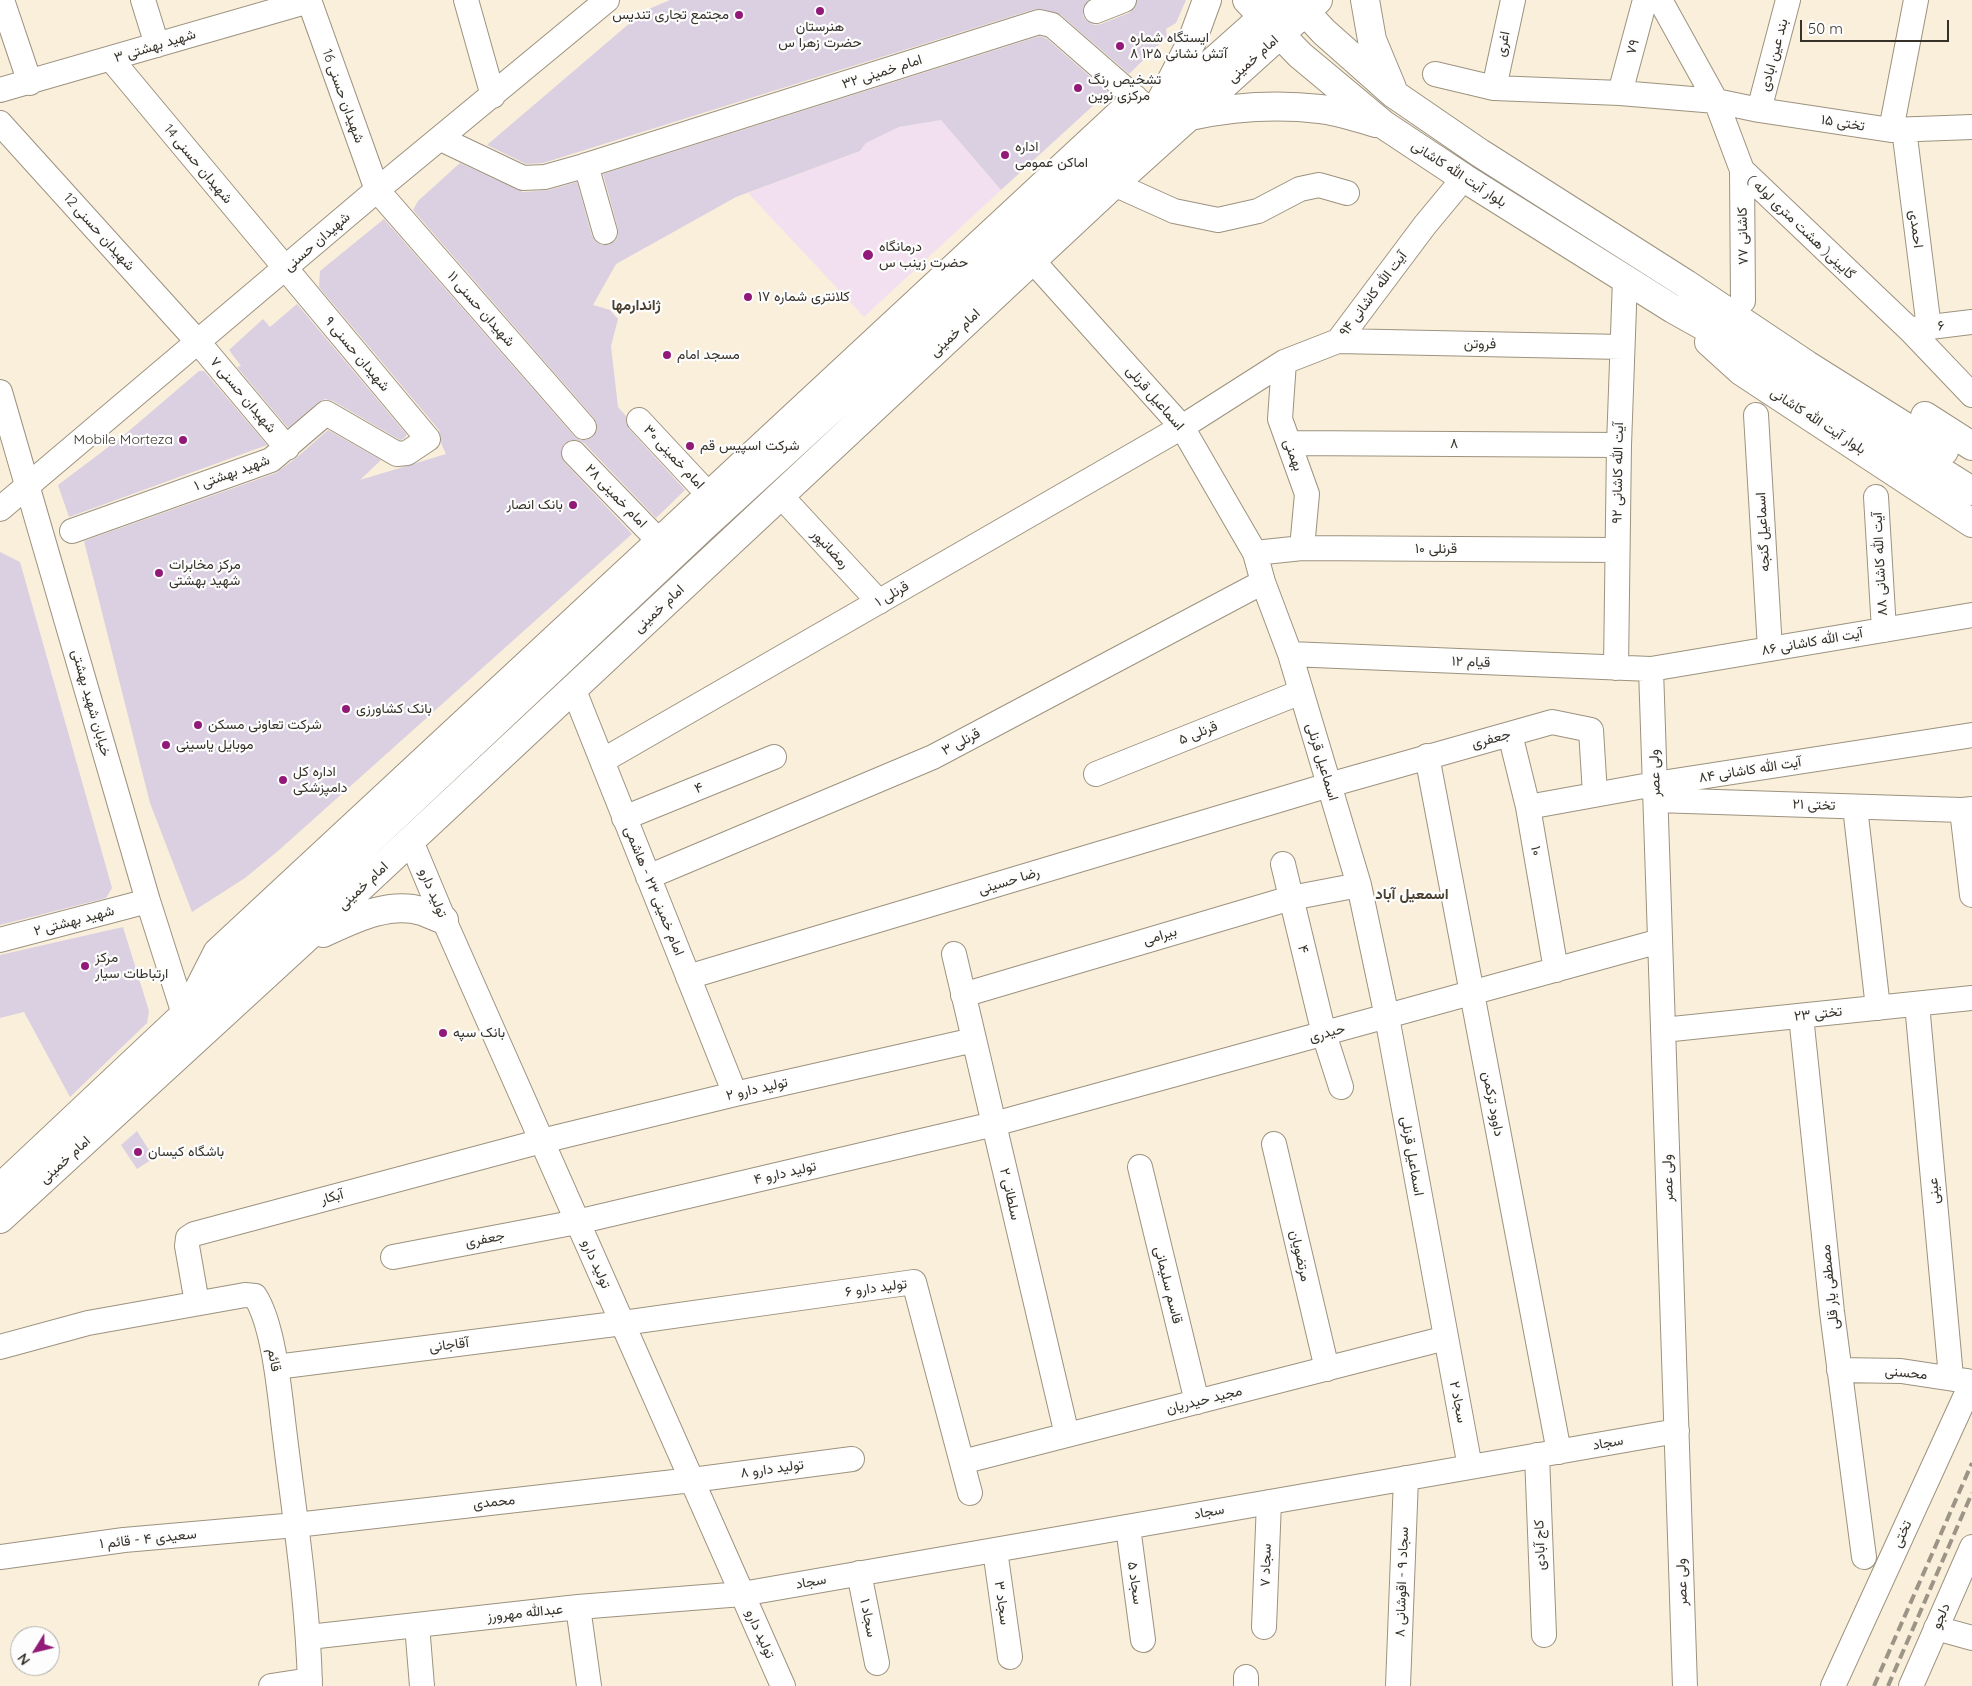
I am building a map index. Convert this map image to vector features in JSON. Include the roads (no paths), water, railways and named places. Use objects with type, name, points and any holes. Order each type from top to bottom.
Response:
[{"type":"main road","points":[[1144,105],[1192,41],[1206,0]]},
{"type":"main road","points":[[1365,0],[1372,40],[1394,94]]},
{"type":"main road","points":[[1284,9],[1324,32],[1394,94],[1480,153],[1972,469]]},
{"type":"main road","name":"امام خمینی","points":[[0,1188],[704,526],[1144,105],[1284,9]]},
{"type":"main road","name":"امام خمینی","points":[[0,1219],[203,1034],[1032,260],[1190,116],[1284,9]]},
{"type":"main road","name":"بلوار آیت الله کاشانی","points":[[1284,9],[1300,55],[1384,125],[1464,178],[1673,309],[1759,357],[1972,491]]},
{"type":"main road","points":[[1190,116],[1219,110],[1280,106],[1322,109],[1384,125]]},
{"type":"main road","points":[[1686,284],[1743,301],[1972,446]]},
{"type":"main road","name":"بلوار آیت الله کاشانی","points":[[1673,309],[1741,371],[1972,523]]},
{"type":"main road","points":[[303,941],[366,914],[393,909],[420,910],[444,920]]},
{"type":"main road","points":[[184,1014],[203,1034]]},
{"type":"street","points":[[2,0],[30,83]]},
{"type":"street","points":[[144,0],[157,45]]},
{"type":"street","name":"شهید بهشتی ۳","points":[[0,90],[30,83],[309,0]]},
{"type":"street","name":"شهیدان حسنی 16","points":[[309,0],[377,190]]},
{"type":"street","points":[[466,0],[493,96]]},
{"type":"street","name":"شهیدان حسنی","points":[[0,508],[286,269],[377,190],[607,0]]},
{"type":"street","points":[[1096,11],[1124,0]]},
{"type":"street","name":"اغری","points":[[1494,88],[1513,0]]},
{"type":"street","name":"۷۹","points":[[1620,93],[1645,0]]},
{"type":"street","name":"گایینی( هشت متری لوله )","points":[[1660,0],[1716,101],[1742,170],[1919,329],[1972,395]]},
{"type":"street","name":"بند عین ابادی","points":[[1759,110],[1788,0]]},
{"type":"street","name":"احمدی","points":[[1916,0],[1898,130],[1919,329]]},
{"type":"street","name":"امام خمینی ۳۲","points":[[441,139],[523,178],[545,177],[1039,22],[1052,25],[1144,105]]},
{"type":"street","name":"شهیدان حسنی 14","points":[[111,59],[286,269]]},
{"type":"street","name":"تختی ۱۵","points":[[1435,74],[1494,88],[1620,93],[1716,101],[1759,110],[1898,130],[1972,127]]},
{"type":"street","name":"امام خمینی","points":[[184,1014],[216,951],[708,494],[1144,105]]},
{"type":"street","name":"شهیدان حسنی 12","points":[[0,123],[198,342]]},
{"type":"street","points":[[585,166],[605,232]]},
{"type":"street","name":"کاشانی ۷۷","points":[[1742,170],[1743,301]]},
{"type":"street","name":"آیت الله کاشانی ۹۴","points":[[1182,427],[1284,362],[1338,341],[1425,225],[1464,178]]},
{"type":"street","points":[[1114,184],[1174,211],[1218,220],[1258,211],[1300,189],[1319,185],[1347,193]]},
{"type":"street","name":"شهیدان حسنی ۱۱","points":[[377,190],[584,427]]},
{"type":"street","name":"اسماعیل قرنلی","points":[[1032,260],[1182,427],[1255,553],[1263,582],[1290,654],[1359,885],[1386,1016],[1446,1338]]},
{"type":"street","name":"شهیدان حسنی ۹","points":[[286,269],[428,439]]},
{"type":"street","name":"آیت الله کاشانی ۹۲","points":[[1616,668],[1619,445],[1625,279]]},
{"type":"street","name":"۶","points":[[1919,329],[1972,322]]},
{"type":"street","name":"فروتن","points":[[1338,341],[1622,348]]},
{"type":"street","name":"شهیدان حسنی ۷","points":[[198,342],[287,448]]},
{"type":"street","name":"بهمنی","points":[[1284,362],[1280,419],[1307,494],[1302,548]]},
{"type":"street","name":"خیابان شهید بهشتی","points":[[0,392],[148,901],[184,1014]]},
{"type":"street","name":"شهید بهشتی ۱","points":[[72,531],[271,460],[326,414],[397,454],[406,453],[428,439]]},
{"type":"street","name":"اسماعیل گنجه","points":[[1756,415],[1770,649]]},
{"type":"street","name":"امام خمینی ۳۰","points":[[639,420],[708,494]]},
{"type":"street","name":"قرنلی ۱","points":[[602,761],[1182,427]]},
{"type":"street","name":"۸","points":[[1290,443],[1619,445]]},
{"type":"street","name":"امام خمینی ۲۸","points":[[574,452],[658,540]]},
{"type":"street","name":"رمضانپور","points":[[781,496],[879,602]]},
{"type":"street","name":"آیت الله کاشانی ۸۸","points":[[1876,497],[1884,630]]},
{"type":"street","name":"قرنلی ۱۰","points":[[1255,553],[1302,548],[1617,550]]},
{"type":"street","name":"قرنلی ۳","points":[[648,877],[933,757],[1263,582]]},
{"type":"street","name":"آیت الله کاشانی ۸۶","points":[[1652,669],[1972,615]]},
{"type":"street","name":"۱۲ قیام","points":[[1290,654],[1652,669]]},
{"type":"street","name":"ولی عصر","points":[[1652,669],[1685,1686]]},
{"type":"street","name":"امام خمینی ۲۳ - هاشمی","points":[[573,688],[735,1094]]},
{"type":"street","name":"قرنلی ۵","points":[[1096,774],[1301,692]]},
{"type":"street","name":"جعفری","points":[[1329,785],[1552,722],[1591,730],[1595,794]]},
{"type":"street","name":"۱۰","points":[[1510,734],[1528,807],[1556,970]]},
{"type":"street","name":"آیت الله کاشانی ۸۴","points":[[1528,807],[1595,794],[1655,792],[1972,735]]},
{"type":"street","name":"داوود ترکمن","points":[[1427,756],[1472,993],[1548,1454]]},
{"type":"street","name":"۴","points":[[624,818],[774,757]]},
{"type":"street","name":"رضا حسینی","points":[[688,977],[1329,785]]},
{"type":"street","name":"تختی ۲۱","points":[[1655,792],[1855,806],[1967,810]]},
{"type":"street","points":[[1855,806],[1878,1008]]},
{"type":"street","points":[[1967,810],[1972,895]]},
{"type":"street","name":"تولید دارو","points":[[411,841],[444,920],[783,1686]]},
{"type":"street","name":"۴","points":[[1283,864],[1324,1034],[1341,1087]]},
{"type":"street","name":"بیرامی","points":[[963,995],[1291,898],[1359,885]]},
{"type":"street","name":"شهید بهشتی ۲","points":[[0,940],[148,901]]},
{"type":"street","name":"حیدری","points":[[994,1124],[1660,941]]},
{"type":"street","name":"۲ سلطانی","points":[[954,954],[1067,1435]]},
{"type":"street","name":"تختی ۲۳","points":[[1663,1030],[1972,998]]},
{"type":"street","name":"عینی","points":[[1917,1004],[1965,1381]]},
{"type":"street","name":"مصطفی یار قلی","points":[[1801,1016],[1839,1370],[1864,1557]]},
{"type":"street","name":"تولید دارو ۲","points":[[542,1141],[735,1094],[974,1040]]},
{"type":"street","name":"تولید دارو ۴","points":[[577,1222],[994,1124]]},
{"type":"street","name":"آبکار","points":[[197,1303],[187,1246],[188,1238],[194,1234],[542,1141]]},
{"type":"street","name":"مرتضویان","points":[[1274,1144],[1327,1368]]},
{"type":"street","name":"قاسم سلیمانی","points":[[1140,1167],[1197,1402]]},
{"type":"street","name":"جعفری","points":[[393,1257],[577,1222]]},
{"type":"street","name":"تولید دارو ۶","points":[[622,1323],[914,1282],[970,1494]]},
{"type":"street","name":"قائم","points":[[0,1347],[88,1323],[245,1295],[255,1296],[263,1308],[276,1367],[309,1636],[310,1683]]},
{"type":"street","name":"آقاجانی","points":[[276,1367],[622,1323]]},
{"type":"street","name":"مجید حیدریان","points":[[962,1462],[1446,1338]]},
{"type":"street","name":"سجاد ۲","points":[[1446,1338],[1470,1467]]},
{"type":"street","name":"محسنی","points":[[1839,1370],[1901,1371],[1965,1381]]},
{"type":"street","name":"تختی","points":[[1833,1686],[1965,1381]]},
{"type":"street","name":"سجاد","points":[[742,1594],[1677,1431]]},
{"type":"street","name":"کاج آبادی","points":[[1544,1635],[1548,1454]]},
{"type":"street","name":"تولید دارو ۸","points":[[692,1480],[852,1459]]},
{"type":"street","name":"سجاد ۹ - اقوشانی ۸","points":[[1398,1686],[1406,1478]]},
{"type":"street","name":"محمدی","points":[[296,1525],[692,1480]]},
{"type":"street","name":"سجاد ۷","points":[[1264,1627],[1269,1502]]},
{"type":"street","name":"سعیدی ۴ - قائم ۱","points":[[0,1557],[124,1540],[296,1525]]},
{"type":"street","name":"سجاد ۵","points":[[1128,1527],[1143,1640]]},
{"type":"street","name":"دلجو","points":[[1911,1686],[1972,1547]]},
{"type":"street","name":"سجاد ۳","points":[[995,1550],[1010,1656]]},
{"type":"street","name":"سجاد ۱","points":[[859,1574],[877,1664]]},
{"type":"street","name":"عبدالله مهرورز","points":[[309,1636],[578,1608],[742,1594]]},
{"type":"street","points":[[578,1608],[589,1686]]},
{"type":"street","points":[[417,1625],[422,1686]]},
{"type":"street","points":[[1936,1628],[1972,1638]]},
{"type":"street","points":[[271,1686],[310,1683]]},
{"type":"railway","points":[[1874,1686],[1972,1463]]},
{"type":"railway","points":[[1888,1686],[1972,1493]]},
{"type":"place","name":"هنرستان حضرت زهرا س","points":[[820,11]]},
{"type":"place","name":"مجتمع تجاری تندیس","points":[[739,15]]},
{"type":"place","name":"ایستگاه شماره ۸ آتش نشانی ۱۲۵","points":[[1120,46]]},
{"type":"place","name":"تشخیص رنگ مرکزی نوین","points":[[1078,88]]},
{"type":"place","name":"اداره اماکن عمومی","points":[[1005,155]]},
{"type":"place","name":"درمانگاه حضرت زینب س","points":[[868,255]]},
{"type":"place","name":"کلانتری شماره ۱۷","points":[[748,297]]},
{"type":"place","name":"مسجد امام","points":[[667,355]]},
{"type":"place","name":"Mobile Morteza","points":[[183,440]]},
{"type":"place","name":"شرکت اسپیس قم","points":[[690,446]]},
{"type":"place","name":"بانک انصار","points":[[573,505]]},
{"type":"place","name":"مرکز مخابرات شهید بهشتی","points":[[159,573]]},
{"type":"place","name":"بانک کشاورزی","points":[[346,709]]},
{"type":"place","name":"شرکت تعاونی مسکن","points":[[198,725]]},
{"type":"place","name":"موبایل یاسینی","points":[[166,745]]},
{"type":"place","name":"اداره کل دامپزشکی","points":[[283,780]]},
{"type":"place","name":"مرکز ارتباطات سیار","points":[[85,966]]},
{"type":"place","name":"بانک سپه","points":[[443,1033]]},
{"type":"place","name":"باشگاه کیسان","points":[[138,1152]]},
{"type":"district","name":"ژاندارمها","points":[[636,305]]},
{"type":"district","name":"اسمعیل آباد","points":[[1412,894]]}]
